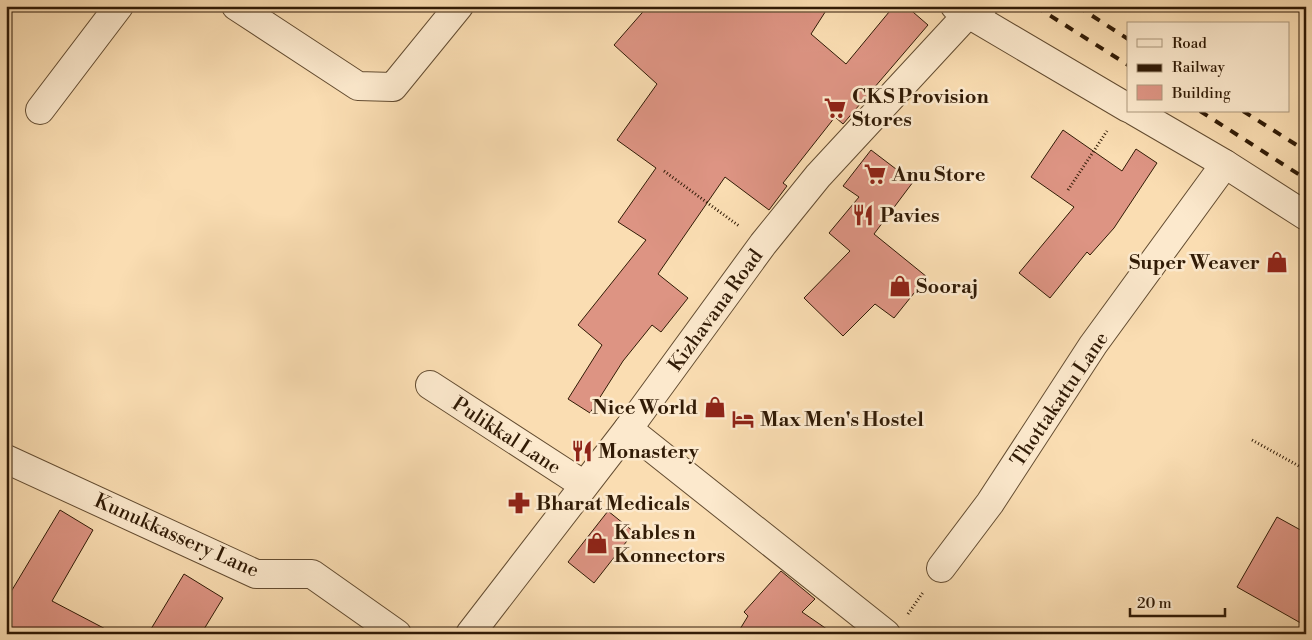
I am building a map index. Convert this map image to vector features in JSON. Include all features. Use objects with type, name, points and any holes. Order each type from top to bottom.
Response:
[{"type":"street","points":[[40,110],[119,6]]},
{"type":"street","points":[[236,6],[358,86],[393,87],[459,6]]},
{"type":"street","points":[[968,9],[1127,107]]},
{"type":"street","name":"Kizhavana Road","points":[[470,634],[628,429],[764,244],[818,176],[968,9]]},
{"type":"street","points":[[1136,112],[1225,164],[1306,216]]},
{"type":"street","name":"Thottakattu Lane","points":[[941,568],[990,503],[1093,345],[1225,164]]},
{"type":"street","name":"Pulikkal Lane","points":[[430,385],[584,485]]},
{"type":"street","points":[[628,429],[895,626]]},
{"type":"street","name":"Kunukkassery Lane","points":[[6,459],[256,574],[312,574],[396,634]]},
{"type":"path","points":[[1068,190],[1127,111]]},
{"type":"path","points":[[664,171],[764,244]]},
{"type":"path","points":[[1252,440],[1306,470]]},
{"type":"path","points":[[895,626],[941,568]]},
{"type":"building","points":[[648,6],[829,6],[811,34],[846,64],[894,6],[906,6],[928,25],[843,124],[835,117],[783,183],[787,186],[769,210],[725,177],[658,274],[688,298],[661,332],[652,325],[623,361],[590,413],[568,399],[602,345],[578,325],[646,240],[618,222],[656,168],[617,140],[657,84],[614,45]]},
{"type":"building","points":[[1063,130],[1122,171],[1136,149],[1157,163],[1114,228],[1090,255],[1087,252],[1050,298],[1019,273],[1074,207],[1031,177]]},
{"type":"building","points":[[871,150],[913,182],[874,234],[927,277],[894,318],[875,304],[843,336],[804,298],[850,251],[829,233],[859,197],[843,186]]},
{"type":"building","points":[[60,510],[93,530],[52,601],[115,634],[6,634],[6,600]]},
{"type":"building","points":[[608,511],[634,532],[594,583],[568,562]]},
{"type":"building","points":[[1277,517],[1306,533],[1306,626],[1237,587]]},
{"type":"building","points":[[781,571],[815,599],[802,612],[834,634],[737,634],[748,616],[744,612]]},
{"type":"building","points":[[184,574],[223,598],[201,634],[148,634]]},
{"type":"railway","points":[[1035,6],[1127,64]]},
{"type":"railway","points":[[1077,6],[1127,38]]},
{"type":"railway","points":[[1202,112],[1306,179]]},
{"type":"railway","points":[[1245,112],[1306,151]]},
{"type":"place","name":"CKS Provision Stores","points":[[835,108]]},
{"type":"place","name":"Anu Store","points":[[875,174]]},
{"type":"place","name":"Pavies","points":[[863,215]]},
{"type":"place","name":"Super Weaver","points":[[1277,262]]},
{"type":"place","name":"Sooraj","points":[[900,286]]},
{"type":"place","name":"Nice World","points":[[715,407]]},
{"type":"place","name":"Max Men's Hostel","points":[[743,419]]},
{"type":"place","name":"Monastery","points":[[582,451]]},
{"type":"place","name":"Bharat Medicals","points":[[519,503]]},
{"type":"place","name":"Kables n Konnectors","points":[[597,543]]}]
